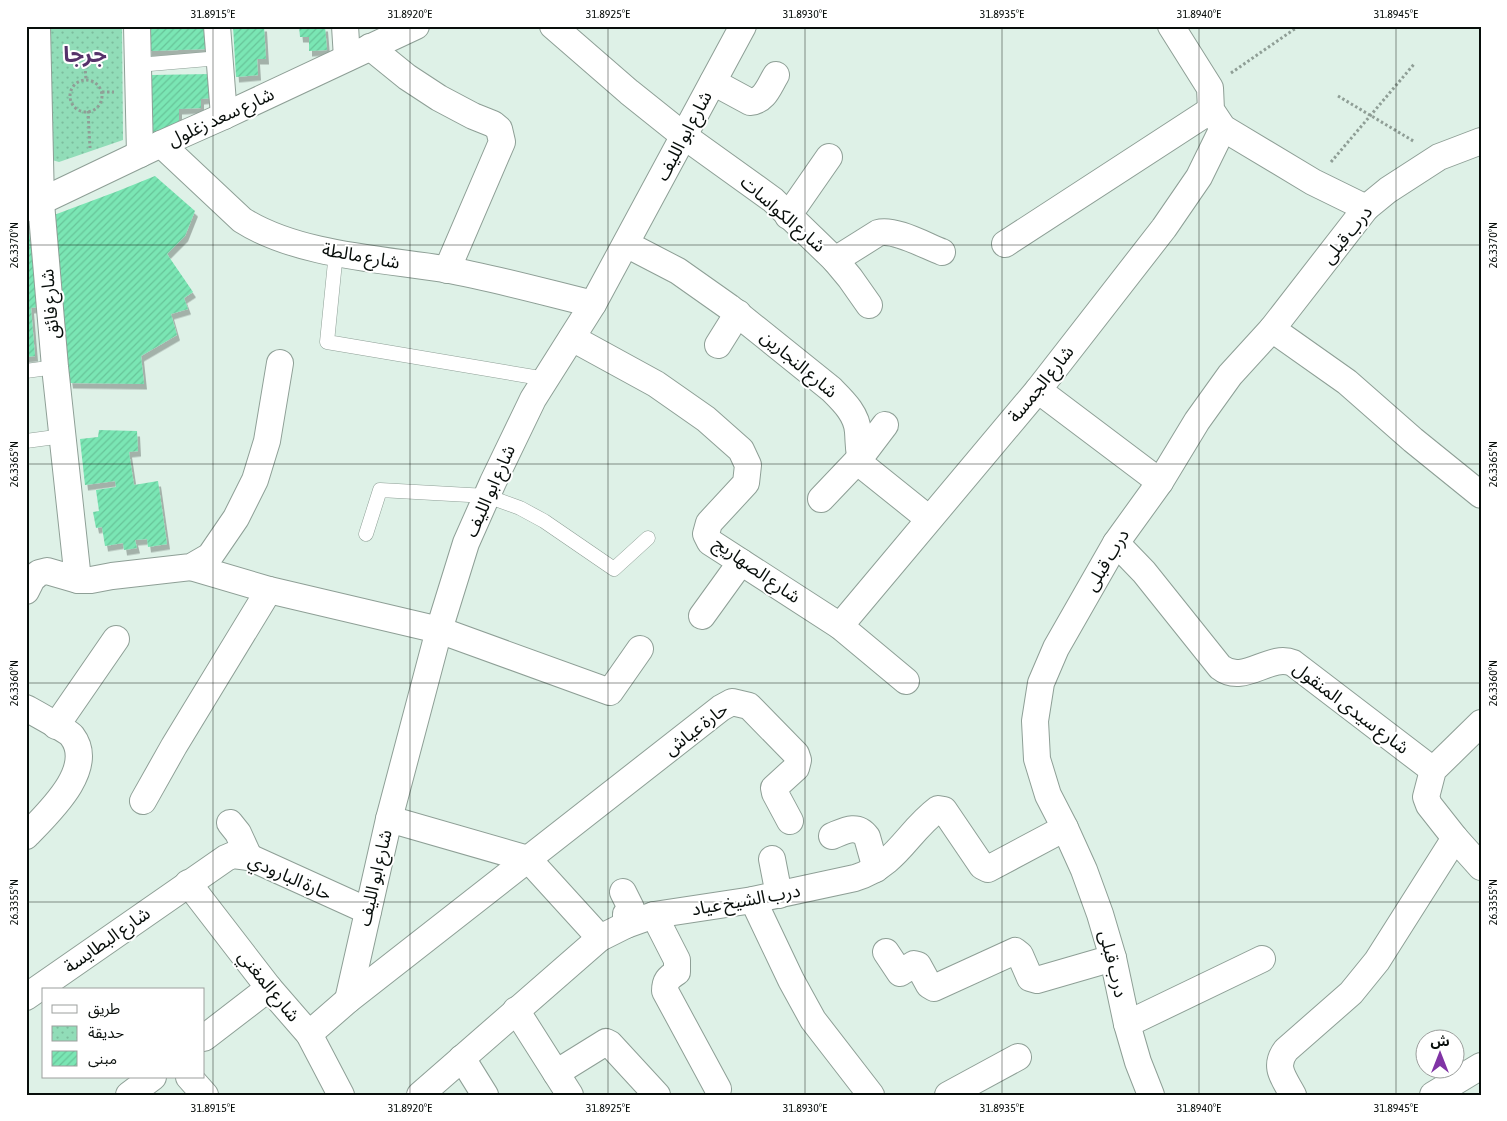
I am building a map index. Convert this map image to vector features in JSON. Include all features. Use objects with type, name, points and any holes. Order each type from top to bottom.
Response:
[{"type":"street","name":"شارع فائق","points":[[37,26],[34,206],[55,367],[78,580]]},
{"type":"street","points":[[137,26],[138,64],[151,149]]},
{"type":"street","points":[[217,26],[224,116]]},
{"type":"street","points":[[345,26],[347,58]]},
{"type":"street","name":"شارع سعد زغلول","points":[[34,206],[151,149],[416,26]]},
{"type":"street","name":"شارع الكواسات","points":[[552,26],[684,136],[773,200],[836,260],[869,305]]},
{"type":"street","name":"شارع ابو الليف","points":[[348,1000],[389,819],[439,630],[466,543],[533,399],[593,304],[743,26]]},
{"type":"street","points":[[1181,30],[1215,108],[1314,182],[1366,208]]},
{"type":"street","points":[[370,47],[407,77],[439,98],[500,129],[502,142],[447,270]]},
{"type":"street","points":[[713,82],[750,102],[754,102],[762,98],[776,75]]},
{"type":"street","points":[[1005,244],[1215,108]]},
{"type":"street","name":"شارع الجمسة","points":[[840,626],[1038,390],[1164,228],[1200,177],[1215,108]]},
{"type":"street","name":"درب قبلى","points":[[1151,1095],[1138,1062],[1127,1024],[1113,958],[1100,914],[1065,828],[1048,795],[1037,759],[1035,721],[1041,684],[1056,648],[1116,543],[1160,482],[1197,421],[1230,375],[1272,329],[1366,208],[1388,190],[1439,157],[1481,141]]},
{"type":"street","name":"شارع مالطة","points":[[151,149],[242,220],[254,228],[287,240],[336,252],[447,270],[593,304]]},
{"type":"street","points":[[788,216],[829,157]]},
{"type":"street","points":[[836,260],[883,231],[942,252]]},
{"type":"street","name":"شارع النجارين","points":[[626,244],[678,271],[738,313],[831,389],[846,404],[856,420],[860,458]]},
{"type":"street","points":[[718,345],[738,313]]},
{"type":"street","points":[[1272,329],[1347,382],[1413,440],[1481,495]]},
{"type":"street","name":"شارع الصهاريج","points":[[572,338],[656,384],[706,419],[741,450],[748,465],[746,482],[709,523],[706,534],[710,542],[840,626],[906,681]]},
{"type":"street","points":[[191,568],[210,556],[236,518],[255,480],[267,440],[280,363]]},
{"type":"street","points":[[1038,390],[1160,482]]},
{"type":"street","points":[[821,499],[860,458],[885,425]]},
{"type":"street","points":[[860,458],[864,466],[928,519]]},
{"type":"street","name":"شارع سيدى المنقول","points":[[1116,543],[1144,572],[1226,672],[1242,673],[1287,660],[1433,770]]},
{"type":"street","points":[[702,616],[741,562]]},
{"type":"street","points":[[26,591],[32,579],[39,573],[48,571],[78,580],[91,580],[191,568],[269,590],[439,630],[610,692],[640,649]]},
{"type":"street","points":[[143,801],[179,737],[269,590]]},
{"type":"street","points":[[56,726],[116,639]]},
{"type":"street","name":"حارة عياش","points":[[528,859],[721,708],[732,702],[749,706],[796,754],[798,760],[796,768],[774,788],[790,821]]},
{"type":"street","points":[[26,708],[71,735],[79,750],[79,764],[75,776],[53,808],[26,836]]},
{"type":"street","points":[[1481,724],[1433,770],[1426,797],[1429,805],[1481,867]]},
{"type":"street","name":"درب الشيخ عياد","points":[[420,1095],[600,938],[626,925],[654,915],[753,900],[855,878],[876,870],[885,863],[938,809],[944,810],[982,866],[988,870],[1065,828]]},
{"type":"street","points":[[389,819],[528,859],[600,938]]},
{"type":"street","points":[[230,823],[238,833],[249,857]]},
{"type":"street","points":[[832,836],[851,829],[864,833],[867,837],[876,870]]},
{"type":"street","points":[[1293,1095],[1279,1065],[1281,1057],[1286,1050],[1351,993],[1377,961],[1455,838]]},
{"type":"street","name":"حارة البارودي","points":[[188,883],[233,855],[249,857],[368,911]]},
{"type":"street","points":[[772,858],[779,895]]},
{"type":"street","points":[[309,1034],[348,1000],[528,859]]},
{"type":"street","name":"شارع المغني","points":[[188,883],[269,988],[309,1034],[341,1095]]},
{"type":"street","name":"شارع البطايسة","points":[[26,997],[188,883]]},
{"type":"street","points":[[623,892],[631,908],[626,914],[626,925]]},
{"type":"street","points":[[753,900],[790,980],[813,1020],[871,1095]]},
{"type":"street","points":[[654,915],[678,966],[676,972],[666,982],[666,991],[718,1089]]},
{"type":"street","points":[[886,952],[900,973],[914,964],[918,965],[928,986],[934,988],[1014,951],[1020,955],[1030,978],[1037,980],[1113,958]]},
{"type":"street","points":[[1127,1024],[1262,959]]},
{"type":"street","points":[[205,1037],[269,988]]},
{"type":"street","points":[[516,1010],[563,1084],[606,1042],[657,1095]]},
{"type":"street","points":[[950,1094],[1018,1057]]},
{"type":"street","points":[[462,1058],[485,1095]]},
{"type":"street","points":[[1433,1095],[1481,1066]]},
{"type":"street","points":[[130,1095],[152,1078]]},
{"type":"street","points":[[190,1078],[205,1095]]},
{"type":"lane","points":[[138,64],[220,58]]},
{"type":"lane","points":[[336,252],[328,342],[546,379]]},
{"type":"lane","points":[[26,371],[55,367]]},
{"type":"lane","points":[[26,441],[63,436]]},
{"type":"lane","points":[[366,534],[380,490],[487,496],[520,508],[544,521],[614,569],[648,538]]},
{"type":"path","points":[[1215,108],[1299,26]]},
{"type":"path","points":[[1314,182],[1415,63]]},
{"type":"path","points":[[85,66],[86,80]]},
{"type":"path","points":[[86,80],[96,83],[102,92],[101,102],[98,106],[88,111],[80,110],[76,107],[71,98],[71,92],[77,83],[86,80]]},
{"type":"path","points":[[1338,96],[1439,157]]},
{"type":"path","points":[[88,111],[90,151]]},
{"type":"green space","points":[[51,26],[122,26],[123,140],[59,162],[52,160],[51,157]]},
{"type":"building","points":[[148,26],[208,26],[208,49],[149,51]]},
{"type":"building","points":[[233,26],[264,26],[266,59],[257,59],[258,75],[236,77]]},
{"type":"building","points":[[299,26],[325,26],[327,50],[309,51],[309,37],[300,37]]},
{"type":"building","points":[[212,74],[212,98],[201,99],[201,108],[179,109],[179,131],[151,132],[150,75]]},
{"type":"building","points":[[155,176],[195,211],[185,236],[167,254],[193,292],[184,298],[188,309],[171,314],[177,335],[141,356],[144,384],[70,383],[46,218]]},
{"type":"building","points":[[28,221],[38,307],[31,308],[35,356],[26,357],[26,222]]},
{"type":"building","points":[[99,430],[137,431],[138,451],[129,452],[134,485],[158,481],[167,544],[148,547],[147,539],[135,540],[137,548],[124,550],[123,543],[105,546],[102,527],[96,528],[93,512],[99,511],[96,490],[116,487],[115,481],[85,485],[80,439],[98,437]]},
{"type":"district","name":"جرجا","points":[[85,54]]}]
